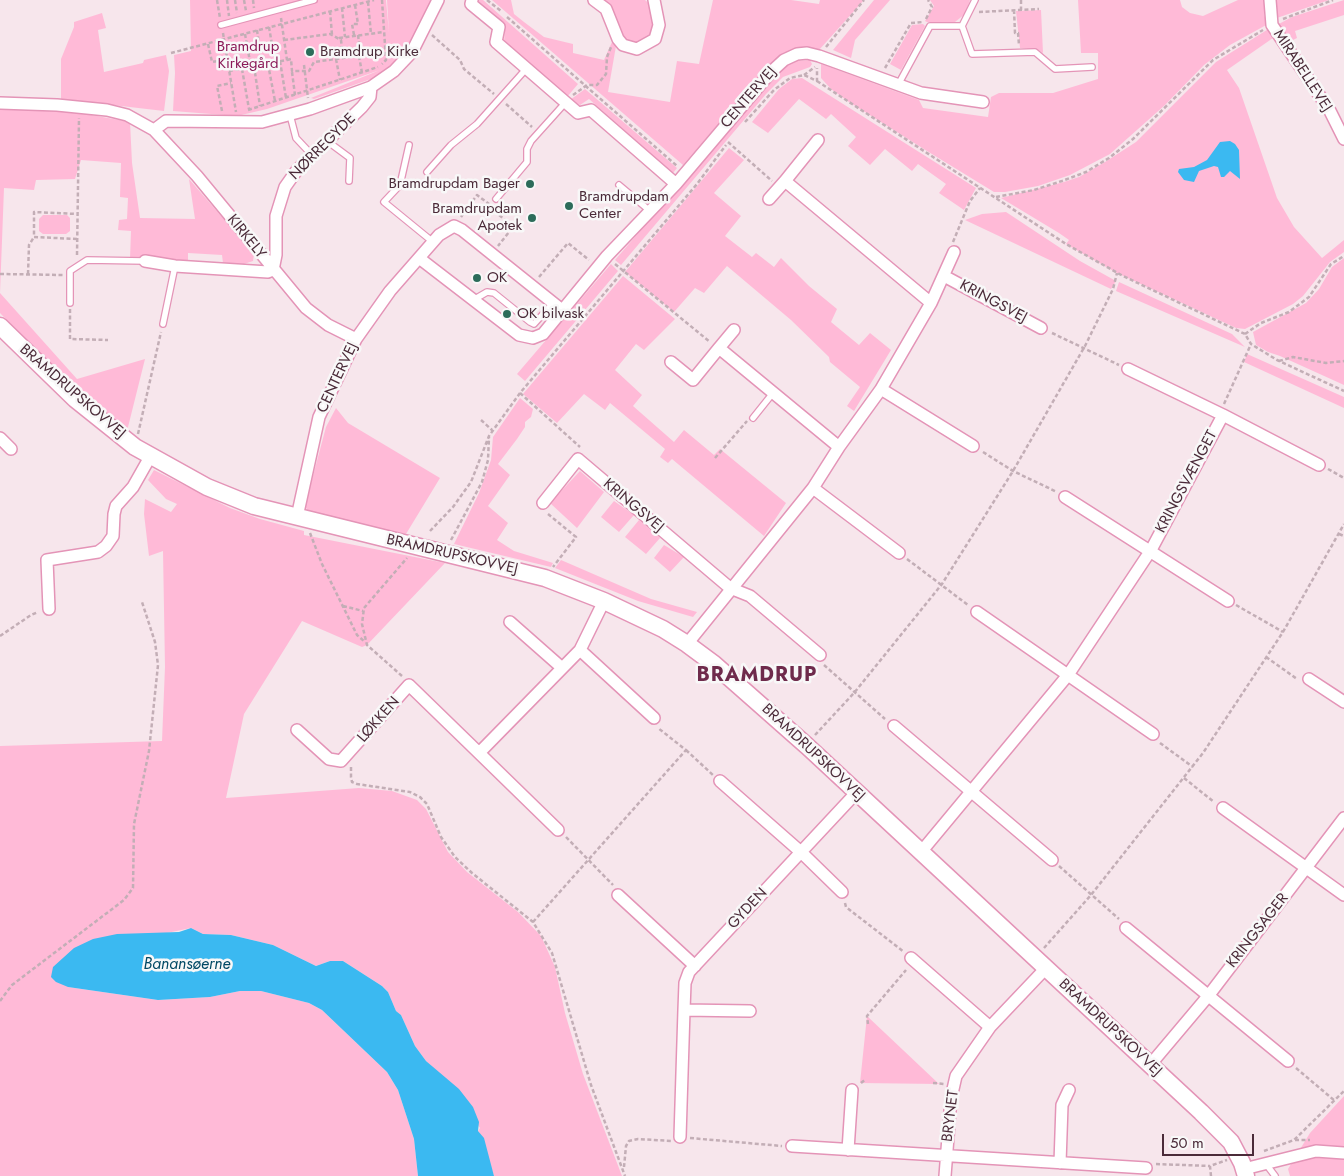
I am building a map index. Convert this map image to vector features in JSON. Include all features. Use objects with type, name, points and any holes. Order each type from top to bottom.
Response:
[{"type":"street","name":"NØRREGYDE","points":[[273,270],[276,255],[276,216],[285,187],[297,170],[362,107],[370,97],[371,87],[394,71],[406,58],[425,29],[438,0]]},
{"type":"street","points":[[472,0],[471,4],[499,27],[496,42],[578,113],[591,110],[676,184]]},
{"type":"street","points":[[594,0],[606,10],[618,39],[631,49],[644,46],[655,39],[658,25],[654,0]]},
{"type":"street","name":"MIRABELLEVEJ","points":[[1270,0],[1272,25],[1330,111],[1344,139]]},
{"type":"street","name":"CENTERVEJ","points":[[419,258],[475,299],[519,335],[526,338],[543,334],[557,306],[598,267],[676,184],[771,72],[784,60],[797,54],[807,53],[921,93],[983,102]]},
{"type":"street","points":[[154,130],[166,121],[262,122],[290,116],[371,87]]},
{"type":"street","name":"KIRKELY","points":[[0,104],[107,110],[127,115],[154,130],[197,176],[273,270],[268,272],[175,266],[145,262]]},
{"type":"street","points":[[769,198],[818,140]]},
{"type":"street","points":[[782,184],[931,303]]},
{"type":"street","points":[[454,226],[557,306]]},
{"type":"street","name":"CENTERVEJ","points":[[304,519],[319,417],[356,339],[390,291],[439,235],[454,226]]},
{"type":"street","name":"KRINGSVEJ","points":[[687,644],[730,588],[813,488],[838,447],[881,388],[931,303],[954,252]]},
{"type":"street","points":[[273,270],[306,308],[328,325],[356,339]]},
{"type":"street","name":"KRINGSVEJ","points":[[944,276],[1041,328]]},
{"type":"street","name":"BRAMDRUPSKOVVEJ","points":[[0,326],[75,399],[135,447],[150,457],[208,487],[254,506],[545,578],[604,601],[656,626],[687,644],[714,664],[807,746],[1150,1065],[1228,1139],[1245,1173]]},
{"type":"street","points":[[671,362],[693,380],[734,330]]},
{"type":"street","points":[[719,348],[838,447]]},
{"type":"street","name":"KRINGSVÆNGET","points":[[1128,369],[1223,415],[1319,465]]},
{"type":"street","points":[[881,388],[973,446]]},
{"type":"street","name":"KRINGSVÆNGET","points":[[921,852],[973,792],[1068,675],[1151,550],[1223,415]]},
{"type":"street","points":[[0,438],[11,449]]},
{"type":"street","points":[[49,609],[47,560],[98,552],[106,546],[114,536],[116,506],[132,487],[150,457]]},
{"type":"street","points":[[543,503],[578,460]]},
{"type":"street","name":"KRINGSVEJ","points":[[578,460],[730,588],[750,596],[820,654]]},
{"type":"street","points":[[813,488],[900,554]]},
{"type":"street","name":"KRINGSVÆNGET","points":[[1065,496],[1228,601]]},
{"type":"street","points":[[479,753],[561,667],[580,650],[604,601]]},
{"type":"street","points":[[977,612],[1153,734]]},
{"type":"street","points":[[510,622],[561,667]]},
{"type":"street","points":[[580,650],[654,718]]},
{"type":"street","points":[[1309,679],[1344,702]]},
{"type":"street","name":"LØKKEN","points":[[297,730],[329,759],[341,761],[409,686],[558,830]]},
{"type":"street","points":[[894,726],[1052,860]]},
{"type":"street","points":[[720,781],[802,853],[842,892]]},
{"type":"street","name":"GYDEN","points":[[680,1137],[685,983],[689,972],[856,793]]},
{"type":"street","points":[[1223,808],[1344,895]]},
{"type":"street","name":"KRINGSAGER","points":[[1150,1065],[1209,995],[1308,868],[1344,818]]},
{"type":"street","points":[[618,895],[695,966]]},
{"type":"street","points":[[1126,928],[1288,1062]]},
{"type":"street","points":[[912,959],[990,1027]]},
{"type":"street","name":"BRYNET","points":[[945,1176],[950,1098],[956,1076],[990,1027],[1040,963]]},
{"type":"street","points":[[684,1010],[750,1011]]},
{"type":"street","points":[[848,1150],[852,1090]]},
{"type":"street","points":[[1060,1163],[1062,1105],[1069,1090]]},
{"type":"street","name":"BRYNET","points":[[792,1146],[1146,1168]]},
{"type":"street","points":[[1245,1173],[1266,1164],[1316,1151],[1344,1153]]},
{"type":"lane","points":[[222,26],[314,0]]},
{"type":"lane","points":[[975,0],[962,26],[972,54],[1035,52],[1055,69],[1092,67]]},
{"type":"lane","points":[[898,85],[927,24],[962,26]]},
{"type":"lane","points":[[427,172],[451,145],[477,124],[527,68]]},
{"type":"lane","points":[[496,199],[527,162],[528,146],[566,102]]},
{"type":"lane","points":[[290,116],[296,138],[312,155]]},
{"type":"lane","points":[[327,141],[350,158],[349,181]]},
{"type":"lane","points":[[409,145],[400,185],[384,202],[433,242]]},
{"type":"lane","points":[[619,186],[650,211]]},
{"type":"lane","points":[[70,303],[70,270],[87,260],[145,262]]},
{"type":"lane","points":[[163,324],[175,266]]},
{"type":"lane","points":[[475,299],[487,292],[494,293],[534,324],[557,306]]},
{"type":"lane","points":[[752,418],[773,393]]},
{"type":"lane","points":[[1266,1164],[1275,1176]]},
{"type":"path","points":[[217,0],[238,123]]},
{"type":"path","points":[[227,0],[231,23]]},
{"type":"path","points":[[171,53],[374,0]]},
{"type":"path","points":[[231,83],[217,86],[221,110],[236,111],[275,102],[380,66],[386,60],[382,0]]},
{"type":"path","points":[[487,0],[587,85],[697,184]]},
{"type":"path","points":[[820,56],[864,0]]},
{"type":"path","points":[[879,78],[911,23],[927,24],[932,6],[928,0]]},
{"type":"path","points":[[1021,0],[1022,10]]},
{"type":"path","points":[[996,197],[1034,190],[1086,172],[1109,158],[1133,139],[1213,60],[1290,15],[1333,0]]},
{"type":"path","points":[[368,2],[371,34]]},
{"type":"path","points":[[354,36],[352,24],[358,24],[355,5]]},
{"type":"path","points":[[342,8],[345,37]]},
{"type":"path","points":[[970,12],[1040,9]]},
{"type":"path","points":[[280,10],[287,60]]},
{"type":"path","points":[[1014,10],[1015,33],[1018,33],[1020,53]]},
{"type":"path","points":[[330,11],[332,35]]},
{"type":"path","points":[[269,27],[274,62]]},
{"type":"path","points":[[425,29],[460,60],[464,69],[539,133]]},
{"type":"path","points":[[257,30],[262,65]]},
{"type":"path","points":[[284,40],[332,35],[339,38],[384,32]]},
{"type":"path","points":[[245,33],[260,106]]},
{"type":"path","points":[[358,35],[362,72]]},
{"type":"path","points":[[339,38],[343,58]]},
{"type":"path","points":[[566,102],[587,85],[597,85],[606,74],[607,57],[611,46],[618,39]]},
{"type":"path","points":[[208,44],[212,62],[227,60]]},
{"type":"path","points":[[292,72],[308,71],[314,62],[386,52]]},
{"type":"path","points":[[229,71],[291,59],[295,95]]},
{"type":"path","points":[[336,59],[340,80]]},
{"type":"path","points":[[280,61],[286,98]]},
{"type":"path","points":[[268,64],[275,102]]},
{"type":"path","points":[[304,65],[307,91]]},
{"type":"path","points":[[742,127],[774,90],[790,78],[804,75],[818,65],[817,80]]},
{"type":"path","points":[[242,68],[249,109]]},
{"type":"path","points":[[804,75],[817,80],[1066,244],[1117,273],[1245,334],[1251,344],[1279,361],[1344,391]]},
{"type":"path","points":[[77,267],[80,107]]},
{"type":"path","points":[[430,531],[453,507],[470,482],[492,430],[520,393],[697,184],[728,142],[782,184]]},
{"type":"path","points":[[954,252],[951,246],[970,201],[980,188]]},
{"type":"path","points":[[454,226],[478,195],[490,204],[496,199]]},
{"type":"path","points":[[492,254],[513,227],[498,214],[502,209],[496,204],[496,199]]},
{"type":"path","points":[[28,274],[29,244],[34,237],[34,212],[78,214]]},
{"type":"path","points":[[34,237],[78,239]]},
{"type":"path","points":[[532,286],[568,243],[598,267]]},
{"type":"path","points":[[607,256],[622,271],[719,348]]},
{"type":"path","points":[[1245,334],[1289,312],[1309,296],[1331,264],[1344,256]]},
{"type":"path","points":[[0,274],[62,275],[70,270]]},
{"type":"path","points":[[807,746],[830,716],[854,693],[942,584],[1013,471],[1083,348],[1113,288],[1117,273]]},
{"type":"path","points":[[70,303],[70,339],[108,340]]},
{"type":"path","points":[[135,447],[163,324]]},
{"type":"path","points":[[1041,328],[1128,369]]},
{"type":"path","points":[[1223,415],[1226,396],[1251,344]]},
{"type":"path","points":[[1279,361],[1293,357],[1326,363],[1344,361]]},
{"type":"path","points":[[520,393],[584,450],[578,460]]},
{"type":"path","points":[[715,458],[747,420],[752,418]]},
{"type":"path","points":[[481,420],[492,430]]},
{"type":"path","points":[[444,553],[482,482],[488,460],[489,436]]},
{"type":"path","points":[[973,446],[1013,471],[1065,496]]},
{"type":"path","points":[[1319,465],[1344,478]]},
{"type":"path","points":[[543,503],[539,506],[576,537],[545,578]]},
{"type":"path","points":[[304,519],[322,564],[357,635],[405,679],[409,686]]},
{"type":"path","points":[[1040,963],[1091,895],[1193,767],[1283,632],[1344,524]]},
{"type":"path","points":[[1339,534],[1344,536]]},
{"type":"path","points":[[900,554],[977,612]]},
{"type":"path","points":[[367,644],[362,624],[364,611],[407,558]]},
{"type":"path","points":[[1228,601],[1283,632]]},
{"type":"path","points":[[0,1001],[12,986],[124,900],[133,888],[134,824],[148,759],[158,665],[155,642],[142,602]]},
{"type":"path","points":[[343,606],[364,611]]},
{"type":"path","points":[[0,636],[31,615],[49,609]]},
{"type":"path","points":[[820,654],[823,664],[894,726]]},
{"type":"path","points":[[1266,657],[1299,680],[1309,679]]},
{"type":"path","points":[[654,718],[657,728],[686,750],[720,781]]},
{"type":"path","points":[[1153,734],[1160,743],[1193,767]]},
{"type":"path","points":[[533,922],[686,750]]},
{"type":"path","points":[[347,756],[352,782],[410,792],[420,797],[427,804],[442,837],[456,857],[472,874],[533,922],[552,954],[591,1085],[625,1175]]},
{"type":"path","points":[[1184,778],[1223,808]]},
{"type":"path","points":[[558,830],[616,888],[618,895]]},
{"type":"path","points":[[1052,860],[1126,928]]},
{"type":"path","points":[[842,892],[846,907],[912,959],[867,1016],[868,1024]]},
{"type":"path","points":[[1288,1062],[1335,1101]]},
{"type":"path","points":[[1258,1154],[1294,1140],[1344,1091]]},
{"type":"path","points":[[625,1175],[626,1146],[629,1141],[638,1139],[673,1141],[680,1137],[792,1146]]},
{"type":"path","points":[[1146,1168],[1151,1164],[1210,1166],[1227,1160],[1218,1144],[1228,1139]]},
{"type":"path","points":[[1210,1166],[1211,1176]]},
{"type":"green space","name":"Bramdrup Kirkegård","points":[[190,0],[386,0],[389,33],[387,0],[434,0],[425,24],[405,52],[385,74],[314,99],[311,98],[380,70],[267,109],[237,116],[173,111],[174,55],[191,51]]},
{"type":"green space","points":[[477,0],[483,0],[578,84],[567,97],[504,43],[505,27]]},
{"type":"green space","points":[[492,0],[511,0],[514,14],[544,37],[573,44],[573,53],[604,60],[612,42],[616,46],[608,92],[670,102],[677,61],[699,64],[713,0],[791,0],[819,4],[820,0],[864,0],[819,50],[802,48],[783,53],[769,65],[683,165]]},
{"type":"green space","points":[[600,0],[645,0],[652,6],[654,23],[652,34],[638,43],[624,40]]},
{"type":"green space","points":[[874,0],[890,0],[855,40],[851,58],[833,50]]},
{"type":"green space","points":[[930,0],[970,0],[965,14],[955,22],[927,22],[925,21],[934,6]]},
{"type":"green space","points":[[1078,0],[1180,0],[1182,7],[1190,13],[1203,16],[1238,0],[1265,0],[1264,15],[1268,24],[1230,45],[1204,65],[1165,105],[1110,154],[1070,175],[1038,186],[1005,192],[994,192],[927,151],[849,102],[831,89],[821,78],[821,64],[919,100],[923,108],[988,117],[991,97],[999,93],[1053,93],[1098,79],[1098,53],[1081,53]]},
{"type":"green space","points":[[1275,0],[1329,0],[1274,19]]},
{"type":"green space","points":[[1344,0],[1344,15],[1295,31],[1297,38],[1291,41],[1277,25],[1292,17]]},
{"type":"green space","points":[[1041,10],[1043,53],[1038,50],[1020,48],[1016,11]]},
{"type":"green space","points":[[102,13],[106,28],[98,30],[104,72],[143,63],[144,60],[166,55],[169,71],[164,111],[61,99],[61,59],[74,27],[74,22]]},
{"type":"green space","points":[[923,24],[925,26],[901,70],[890,64],[912,25]]},
{"type":"green space","points":[[1270,28],[1273,38],[1227,70],[1239,88],[1277,198],[1294,227],[1322,258],[1344,240],[1344,252],[1330,262],[1303,296],[1293,304],[1245,329],[1236,328],[1117,273],[1066,244],[1069,240],[1001,198],[1079,177],[1105,162],[1136,142],[1216,62]]},
{"type":"green space","points":[[810,60],[812,64],[810,67],[783,77],[766,94],[621,265],[615,260],[780,69],[795,61]]},
{"type":"green space","points":[[802,78],[976,188],[964,210],[939,193],[946,184],[918,164],[912,171],[885,149],[870,165],[848,146],[856,137],[831,114],[826,119],[799,99],[768,133],[752,122],[779,89],[792,79]]},
{"type":"green space","points":[[585,89],[677,168],[673,173],[589,99],[580,105],[570,100]]},
{"type":"green space","points":[[0,109],[75,112],[130,122],[132,163],[140,218],[195,219],[189,179],[254,254],[253,261],[244,264],[223,263],[222,255],[188,253],[188,262],[130,259],[131,231],[118,230],[119,220],[127,219],[128,198],[120,197],[121,163],[81,160],[75,179],[36,180],[34,190],[4,188],[0,293]]},
{"type":"green space","points":[[729,148],[744,160],[714,193],[741,216],[725,236],[752,257],[756,253],[774,267],[781,258],[809,286],[837,309],[831,322],[859,345],[870,333],[891,350],[854,411],[847,406],[860,387],[830,362],[829,357],[791,320],[727,266],[704,293],[695,288],[674,312],[625,272]]},
{"type":"green space","points":[[1006,212],[1080,261],[1116,281],[1111,289],[965,220],[982,214]]},
{"type":"green space","points":[[43,215],[67,215],[70,218],[70,231],[66,234],[43,234],[39,231],[39,219]]},
{"type":"green space","points":[[1344,258],[1344,385],[1268,352],[1256,345],[1253,332],[1306,303],[1319,289],[1332,267]]},
{"type":"green space","points":[[611,264],[618,271],[525,381],[517,374]]},
{"type":"green space","points":[[623,276],[675,319],[644,350],[636,344],[615,370],[642,395],[633,406],[674,442],[684,430],[714,455],[720,449],[786,503],[764,536],[672,459],[668,463],[660,457],[665,449],[610,403],[605,410],[584,394],[557,423],[523,394]]},
{"type":"green space","points":[[1119,282],[1232,334],[1245,347],[1116,291]]},
{"type":"green space","points":[[0,293],[77,379],[145,359],[127,431],[81,396],[0,313]]},
{"type":"green space","points":[[1247,354],[1344,397],[1344,408],[1244,362]]},
{"type":"green space","points":[[520,398],[533,409],[531,417],[525,422],[525,427],[498,464],[510,475],[488,506],[508,523],[497,540],[514,551],[553,563],[551,567],[454,544],[479,493],[491,460],[493,437]]},
{"type":"green space","points":[[336,408],[348,423],[440,478],[406,534],[309,513],[305,506],[326,427]]},
{"type":"green space","points":[[154,470],[230,508],[260,519],[304,531],[304,535],[445,563],[367,645],[362,647],[302,621],[244,714],[226,798],[359,788],[392,791],[417,800],[426,809],[448,852],[467,872],[518,912],[541,936],[555,967],[565,1013],[583,1074],[622,1176],[494,1176],[478,1131],[480,1128],[441,1075],[426,1061],[415,1046],[401,1015],[396,1011],[388,992],[382,986],[343,961],[330,961],[316,966],[273,945],[231,935],[203,934],[191,928],[162,934],[68,987],[158,1000],[210,997],[240,991],[261,991],[309,1003],[322,1010],[387,1072],[398,1090],[414,1139],[418,1176],[0,1176],[0,746],[162,741],[165,667],[163,551],[149,556],[144,514],[145,499],[171,512],[177,504],[166,499],[148,480]]},
{"type":"green space","points":[[580,471],[604,492],[577,528],[550,503]]},
{"type":"green space","points":[[614,501],[634,515],[619,532],[601,517]]},
{"type":"green space","points":[[639,520],[660,538],[646,554],[625,537]]},
{"type":"green space","points":[[664,545],[684,557],[670,572],[654,558]]},
{"type":"green space","points":[[561,560],[651,599],[697,612],[693,617],[638,601],[555,568]]},
{"type":"green space","points":[[867,1016],[939,1084],[860,1083]]},
{"type":"green space","points":[[1344,1096],[1344,1176],[1290,1176],[1288,1169],[1310,1133]]},
{"type":"water","points":[[1230,141],[1239,150],[1240,179],[1230,171],[1224,177],[1221,177],[1218,167],[1214,166],[1199,171],[1194,182],[1184,180],[1178,172],[1179,169],[1194,167],[1207,160],[1220,142]]},
{"type":"water","name":"Banansøerne","points":[[191,928],[203,934],[231,935],[273,945],[316,966],[330,961],[343,961],[382,986],[388,992],[415,1046],[426,1061],[459,1089],[473,1107],[479,1122],[478,1131],[484,1138],[494,1176],[418,1176],[414,1139],[398,1090],[387,1072],[322,1010],[309,1003],[261,991],[240,991],[210,997],[158,1000],[68,987],[56,982],[51,977],[53,967],[74,948],[93,939],[117,934],[179,932]]},
{"type":"place","name":"Bramdrup Kirke","points":[[310,52]]},
{"type":"place","name":"Bramdrupdam Bager","points":[[530,184]]},
{"type":"place","name":"Bramdrupdam Center","points":[[569,206]]},
{"type":"place","name":"Bramdrupdam Apotek","points":[[532,218]]},
{"type":"place","name":"OK","points":[[477,278]]},
{"type":"place","name":"OK bilvask","points":[[507,314]]},
{"type":"district","name":"BRAMDRUP","points":[[757,676]]}]
